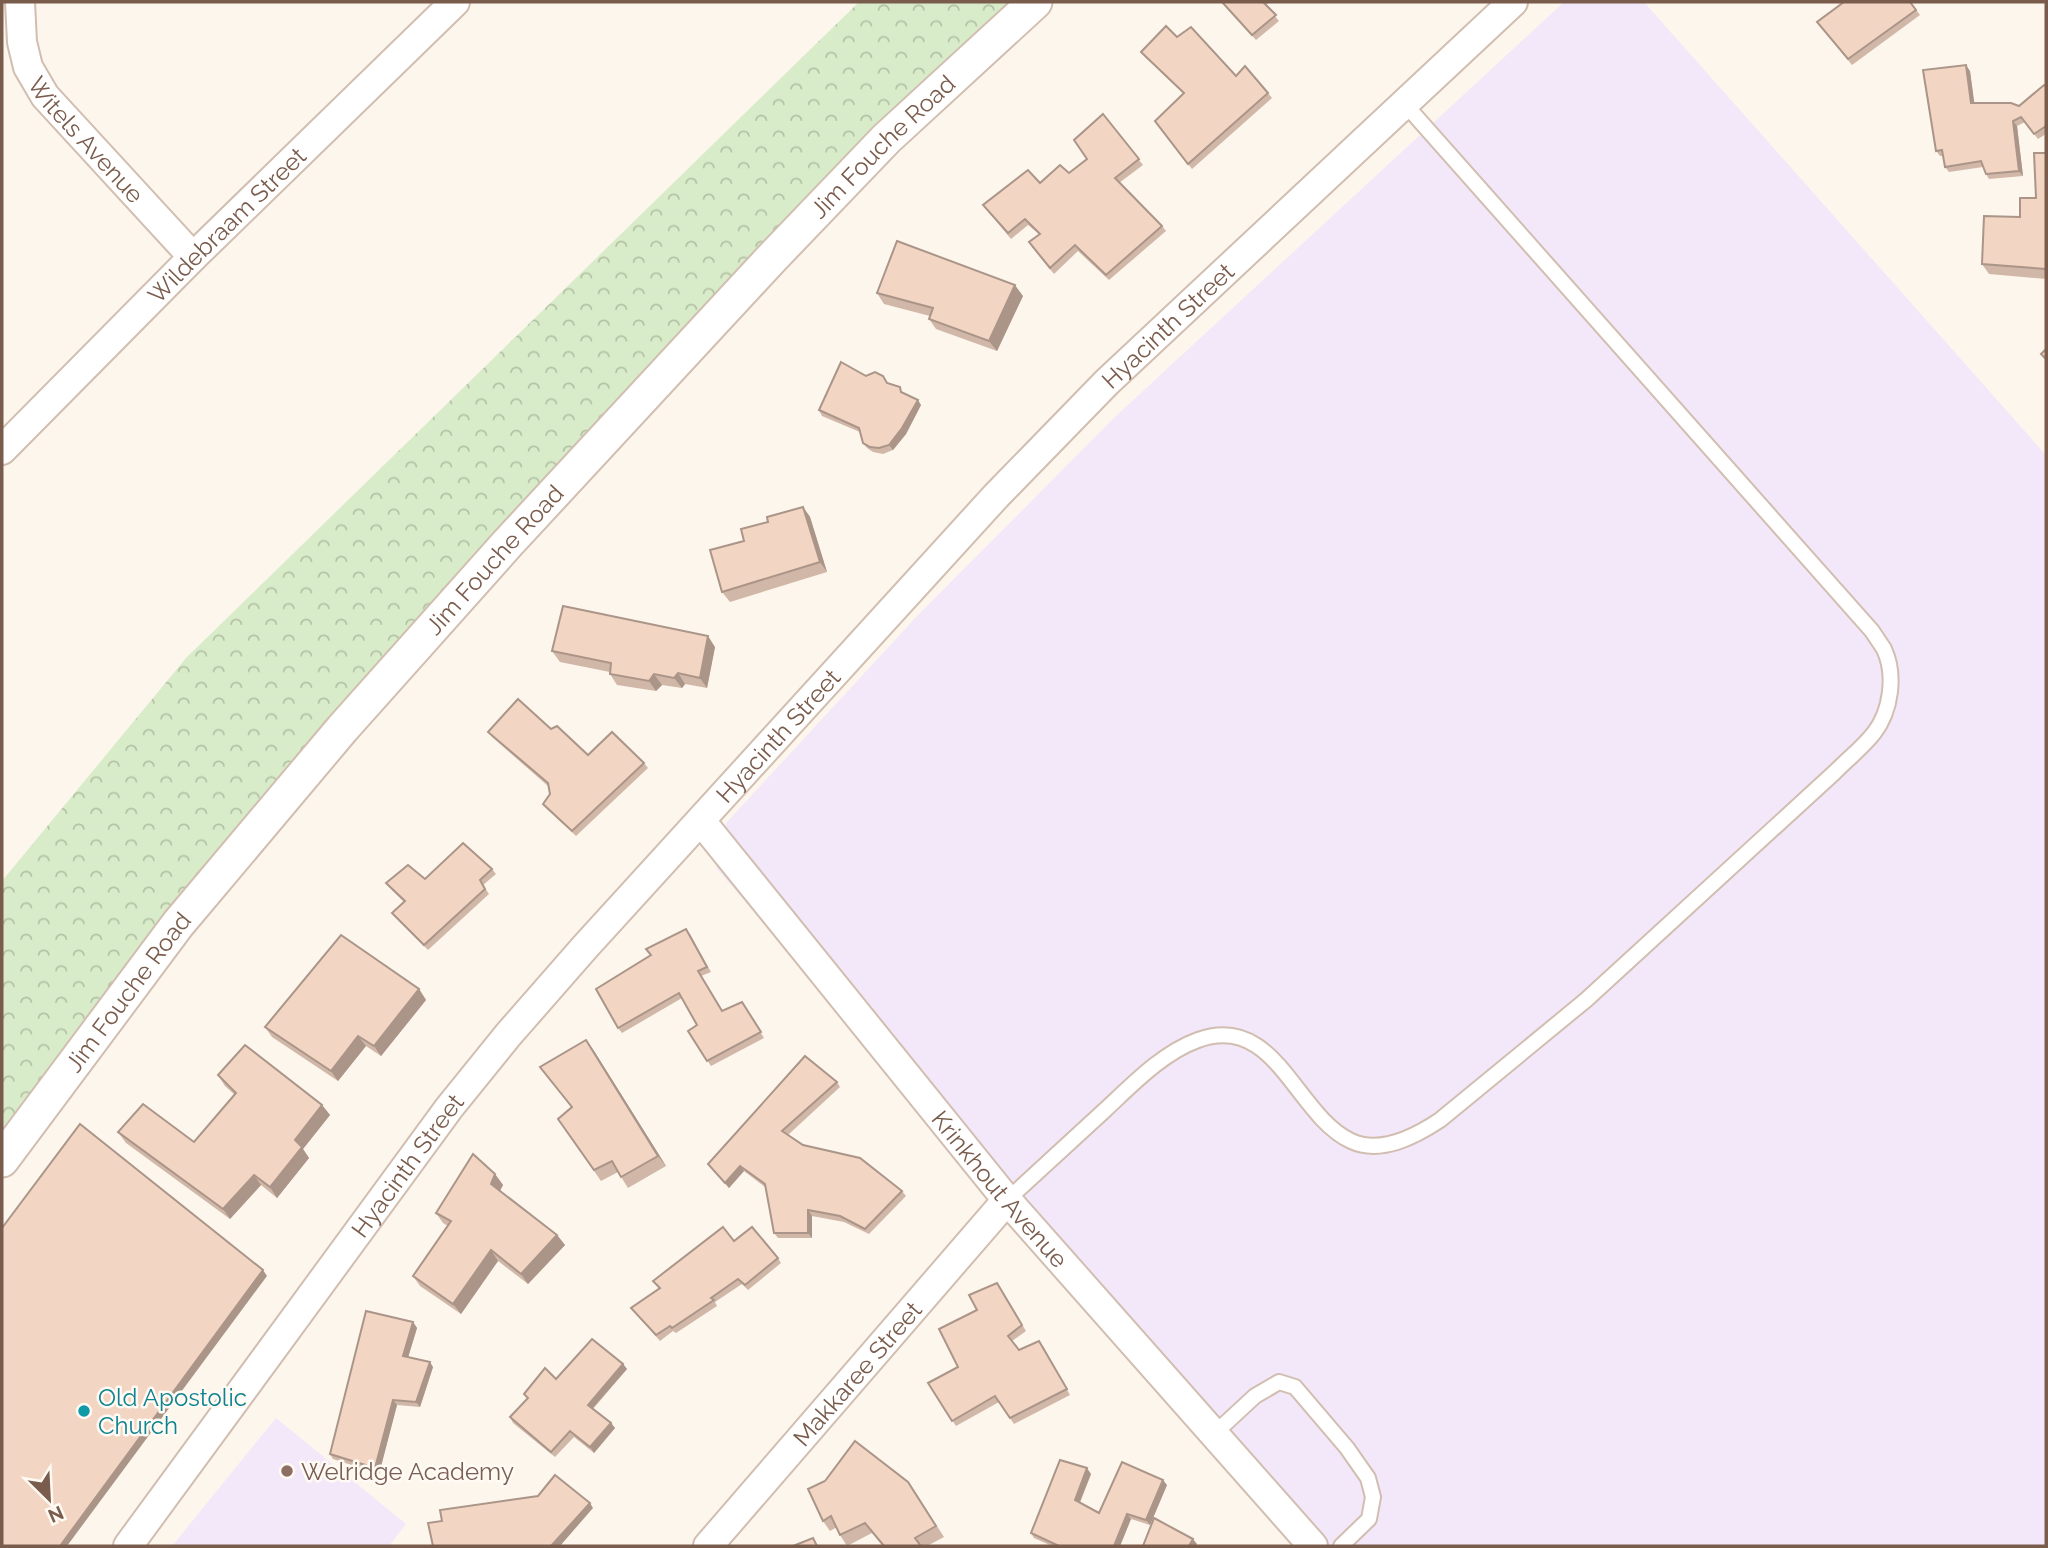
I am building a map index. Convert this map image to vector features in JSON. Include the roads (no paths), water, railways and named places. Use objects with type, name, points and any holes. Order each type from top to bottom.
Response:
[{"type":"street","name":"Witels Avenue","points":[[20,2],[22,42],[28,67],[45,96],[193,257]]},
{"type":"street","name":"Wildebraam Street","points":[[2,450],[193,257],[455,2]]},
{"type":"street","name":"Jim Fouche Road","points":[[2,1160],[178,925],[352,718],[507,544],[886,139],[1035,2]]},
{"type":"street","name":"Hyacinth Street","points":[[128,1546],[449,1108],[517,1025],[996,496],[1107,382],[1513,2]]},
{"type":"street","name":"Krinkhout Avenue","points":[[701,821],[1007,1200],[1313,1546]]},
{"type":"street","name":"Makkaree Street","points":[[708,1546],[1007,1200]]},
{"type":"lane","points":[[1007,1200],[1163,1059],[1178,1048],[1215,1036],[1234,1036],[1271,1056],[1316,1112],[1351,1141],[1382,1146],[1420,1134],[1586,1000],[1835,772],[1873,734],[1884,718],[1889,701],[1888,661],[1872,631],[1404,103]]},
{"type":"lane","points":[[1214,1434],[1255,1396],[1279,1382],[1296,1387],[1347,1448],[1368,1478],[1373,1497],[1369,1519],[1341,1546]]},
{"type":"place","name":"Old Apostolic Church","points":[[84,1411]]},
{"type":"place","name":"Welridge Academy","points":[[287,1471]]}]
